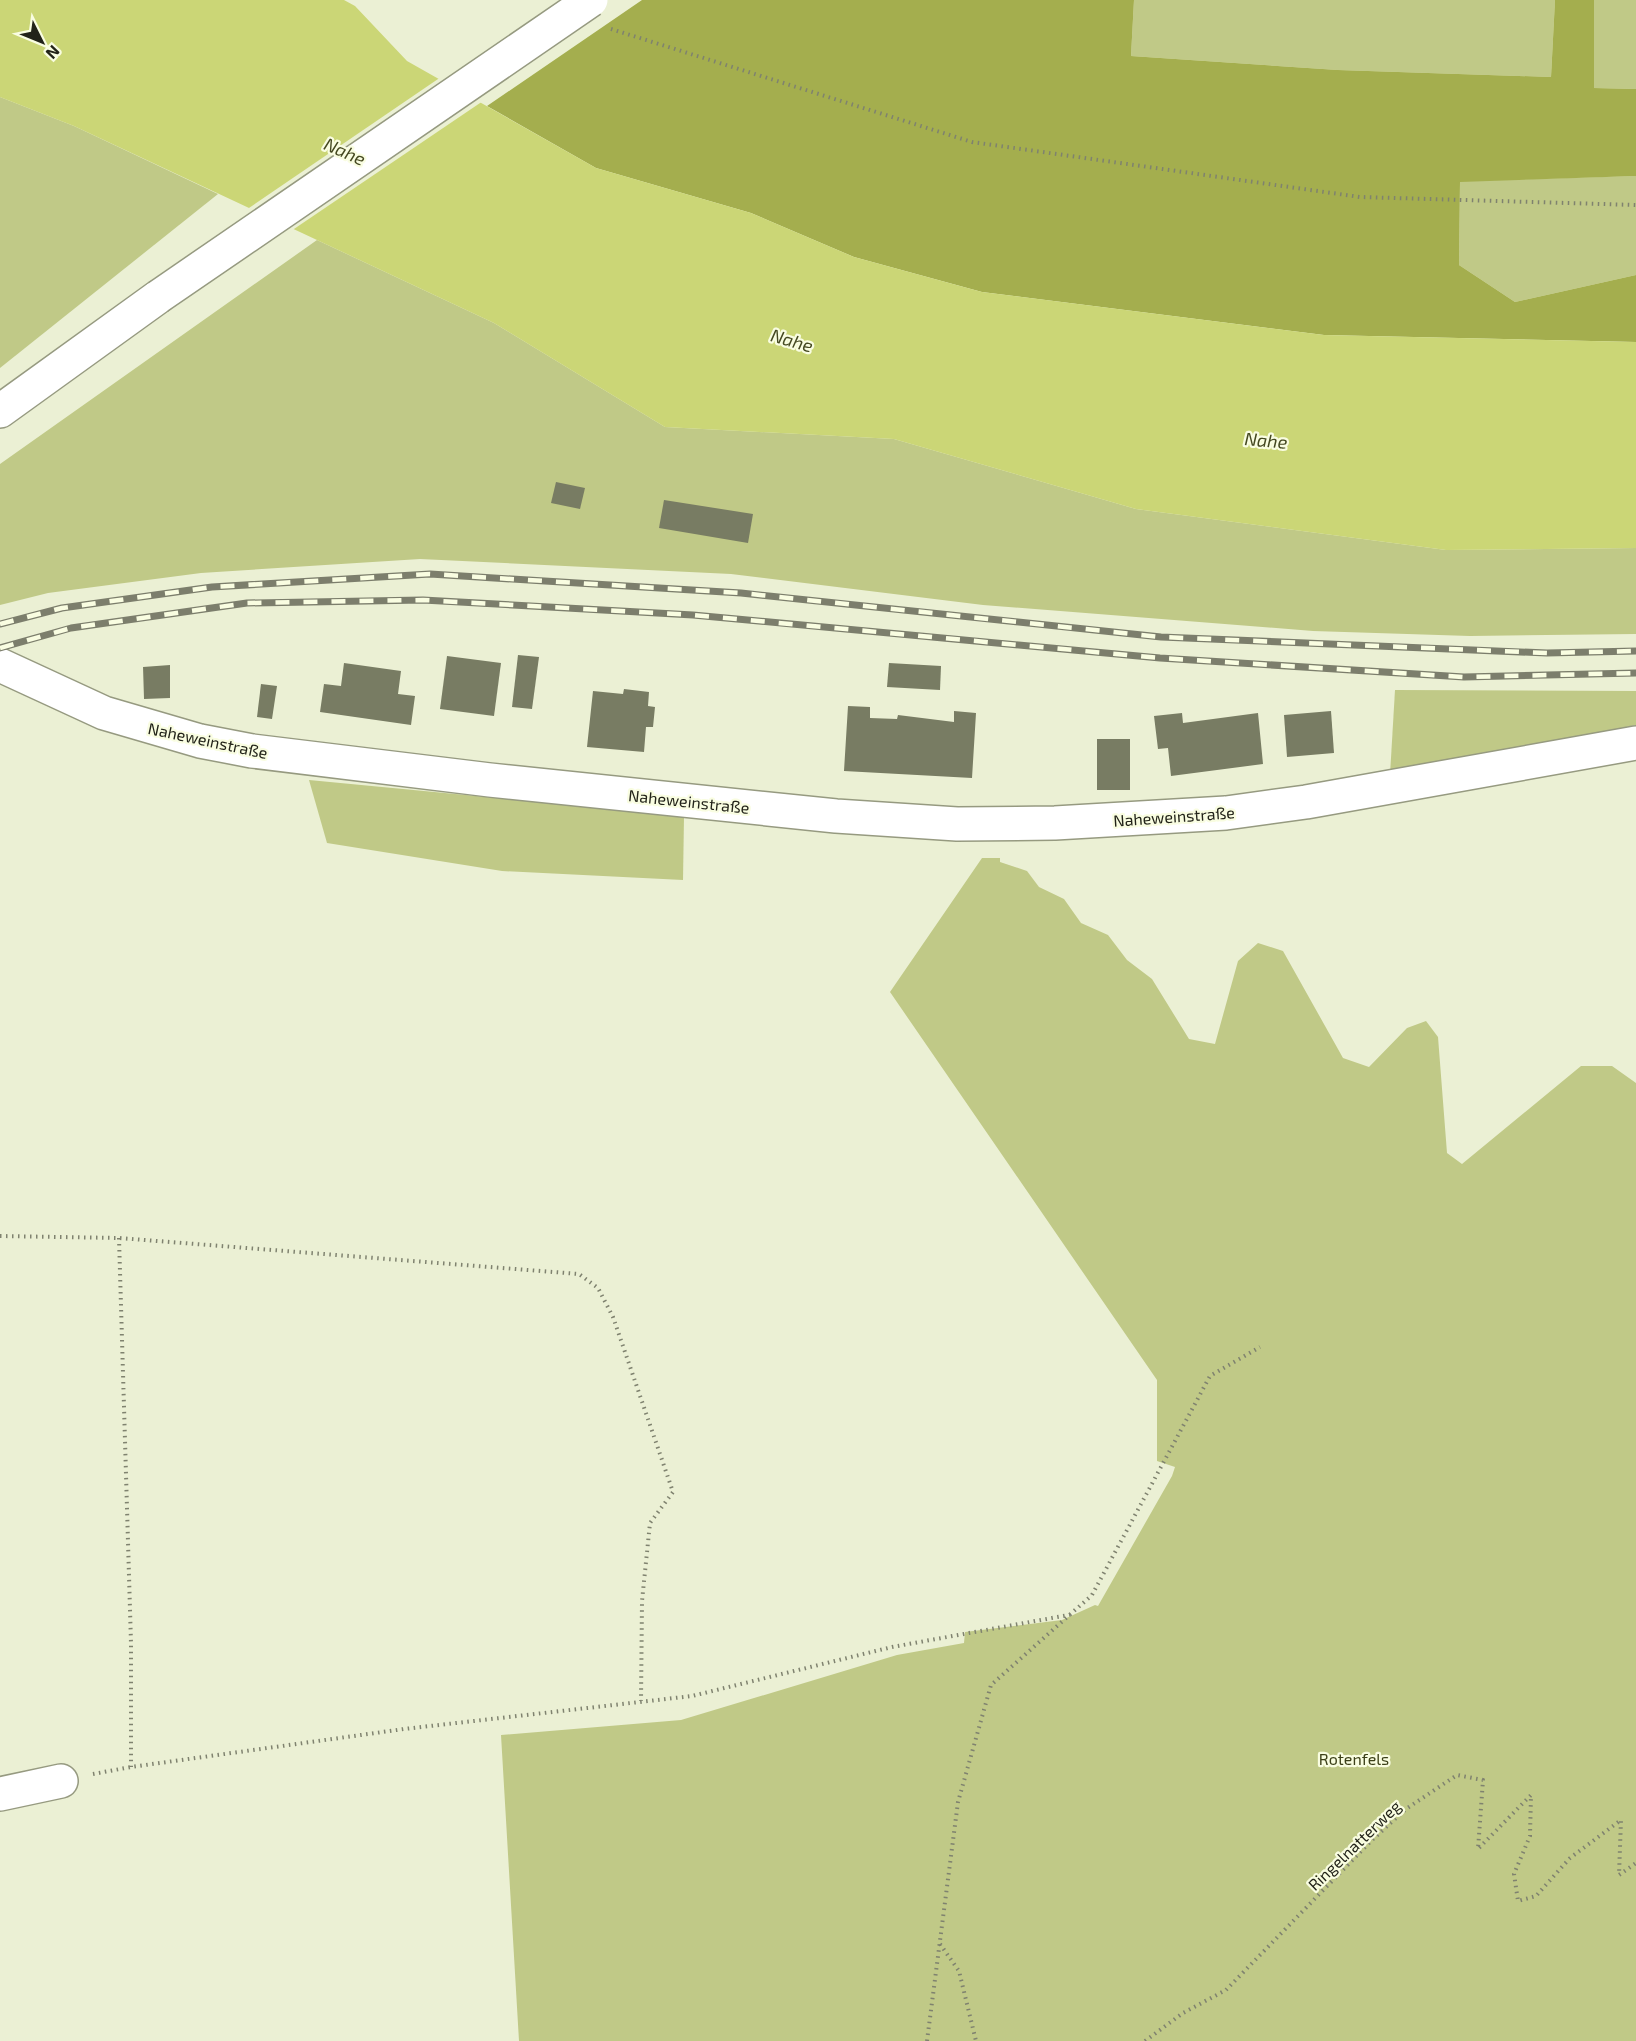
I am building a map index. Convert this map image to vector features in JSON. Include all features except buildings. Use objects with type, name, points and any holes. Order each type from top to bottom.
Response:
[{"type":"main road","points":[[0,411],[158,297],[595,13]]},
{"type":"main road","name":"Naheweinstraße","points":[[0,665],[62,695],[114,716],[200,741],[252,751],[490,780],[836,816],[957,824],[1132,820],[1226,813],[1394,787],[1636,742]]},
{"type":"main road","points":[[0,1794],[61,1781]]},
{"type":"path","points":[[595,13],[696,54],[972,142],[1360,197],[1636,205]]},
{"type":"path","points":[[0,1236],[119,1238],[579,1274],[598,1288],[613,1317],[674,1492],[650,1523],[642,1601],[641,1701]]},
{"type":"path","points":[[119,1238],[131,1643],[130,1767]]},
{"type":"path","points":[[927,2041],[958,1802],[991,1685],[1074,1614],[1092,1595],[1210,1376],[1260,1347]]},
{"type":"path","points":[[61,1781],[130,1767],[692,1696],[892,1647],[1074,1614]]},
{"type":"path","name":"Ringelnatterweg","points":[[1145,2041],[1183,2013],[1226,1990],[1372,1840],[1406,1809],[1457,1775],[1483,1780],[1478,1849],[1531,1795],[1530,1836],[1514,1874],[1518,1901],[1536,1896],[1570,1858],[1622,1820],[1619,1875],[1636,1863]]},
{"type":"path","points":[[939,1943],[959,1971],[976,2041]]},
{"type":"green space","points":[[1134,0],[1555,0],[1551,77],[1338,70],[1131,56]]},
{"type":"green space","points":[[1594,0],[1636,0],[1636,89],[1594,88]]},
{"type":"green space","points":[[0,97],[74,126],[218,194],[0,368]]},
{"type":"green space","points":[[1636,176],[1636,275],[1515,302],[1459,265],[1460,181]]},
{"type":"green space","points":[[317,240],[494,323],[665,427],[894,439],[1136,509],[1446,550],[1636,548],[1636,634],[1470,636],[1313,631],[983,605],[731,574],[420,559],[201,573],[48,593],[0,605],[0,464]]},
{"type":"green space","points":[[1395,690],[1636,691],[1636,725],[1390,775]]},
{"type":"green space","points":[[309,780],[684,816],[683,880],[502,871],[327,843]]},
{"type":"green space","name":"Rotenfels","points":[[982,858],[1000,858],[1000,862],[1027,871],[1039,887],[1064,899],[1081,923],[1108,935],[1127,960],[1152,979],[1189,1039],[1215,1044],[1238,961],[1258,943],[1283,951],[1343,1058],[1369,1067],[1407,1028],[1426,1021],[1438,1037],[1447,1153],[1462,1164],[1581,1066],[1612,1066],[1636,1083],[1636,2041],[519,2041],[501,1735],[681,1720],[897,1655],[964,1643],[965,1632],[1062,1620],[1095,1605],[1098,1606],[1172,1476],[1175,1467],[1157,1461],[1157,1380],[890,992]]},
{"type":"shaded area","points":[[642,0],[1134,0],[1131,56],[1338,70],[1551,77],[1555,0],[1594,0],[1594,88],[1636,89],[1636,176],[1460,182],[1459,265],[1515,302],[1636,275],[1636,342],[1324,335],[982,292],[854,257],[751,213],[596,168],[487,106]]},
{"type":"water","name":"Nahe","points":[[0,0],[344,0],[355,6],[407,61],[596,168],[751,213],[854,257],[982,292],[1324,335],[1636,342],[1636,548],[1446,550],[1136,509],[894,439],[665,427],[494,323],[74,126],[0,97]]},
{"type":"pier","points":[[441,77],[483,101],[291,231],[246,210]]},
{"type":"railway","points":[[0,624],[62,608],[212,587],[430,574],[741,593],[1161,637],[1547,653],[1636,651]]},
{"type":"railway","points":[[0,648],[71,628],[247,603],[423,600],[693,615],[1160,658],[1464,677],[1636,673]]}]
